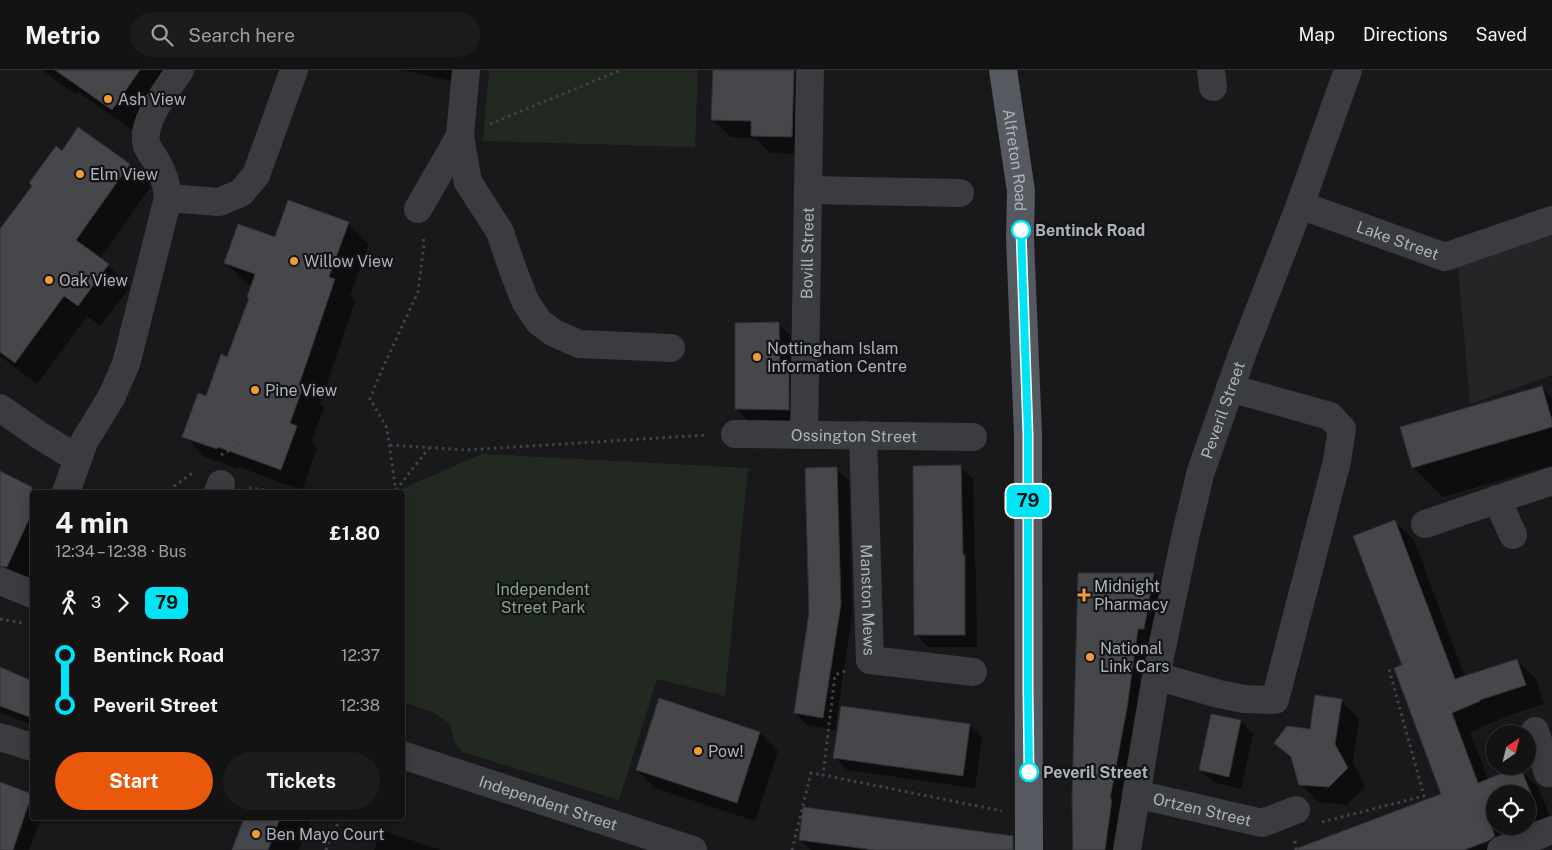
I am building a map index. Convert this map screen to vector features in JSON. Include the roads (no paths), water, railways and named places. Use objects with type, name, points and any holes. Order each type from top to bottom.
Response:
[{"type":"main road","name":"Alfreton Road","points":[[1003,70],[1021,191],[1020,238],[1028,435],[1029,850]]},
{"type":"street","points":[[67,490],[84,442],[112,396],[126,364],[168,198],[162,170],[146,144],[147,123],[159,100],[180,70]]},
{"type":"street","points":[[168,198],[219,202],[241,194],[256,175],[294,70]]},
{"type":"street","points":[[466,70],[460,136],[468,182],[500,232],[525,301],[539,322],[554,333],[580,344],[671,348]]},
{"type":"street","name":"Bovill Street","points":[[804,435],[810,70]]},
{"type":"street","name":"Peveril Street","points":[[1127,850],[1156,676],[1201,471],[1243,352],[1300,205],[1348,70]]},
{"type":"street","points":[[418,209],[460,136]]},
{"type":"street","points":[[808,190],[960,193]]},
{"type":"street","name":"Lake Street","points":[[1300,205],[1445,257],[1552,220]]},
{"type":"street","points":[[1156,676],[1219,694],[1244,699],[1275,700],[1332,480],[1342,429],[1330,416],[1230,388]]},
{"type":"street","points":[[0,408],[78,459]]},
{"type":"street","name":"Ossington Street","points":[[735,434],[973,437]]},
{"type":"street","name":"Manston Mews","points":[[863,435],[870,660],[974,672]]},
{"type":"street","points":[[1425,524],[1552,481]]},
{"type":"street","points":[[1497,499],[1513,535]]},
{"type":"street","points":[[0,581],[30,588]]},
{"type":"street","points":[[1538,730],[1548,773]]},
{"type":"street","points":[[0,737],[30,747]]},
{"type":"street","name":"Independent Street","points":[[405,756],[694,850]]},
{"type":"street","name":"Ortzen Street","points":[[1136,794],[1262,822],[1304,817]]},
{"type":"street","points":[[1501,850],[1552,830]]},
{"type":"place","name":"Ash View","points":[[108,99]]},
{"type":"place","name":"Elm View","points":[[80,174]]},
{"type":"place","name":"Bentinck Road","points":[[1021,230]]},
{"type":"place","name":"Willow View","points":[[294,261]]},
{"type":"place","name":"Oak View","points":[[49,280]]},
{"type":"place","name":"Nottingham Islam Information Centre","points":[[757,357]]},
{"type":"place","name":"Pine View","points":[[255,390]]},
{"type":"place","name":"Midnight Pharmacy","points":[[1084,595]]},
{"type":"place","name":"National Link Cars","points":[[1090,657]]},
{"type":"place","name":"Pow!","points":[[698,751]]},
{"type":"place","name":"Peveril Street","points":[[1029,772]]},
{"type":"place","name":"Ben Mayo Court","points":[[256,834]]},
{"type":"park label","name":"Independent Street Park","points":[[543,598]]}]
